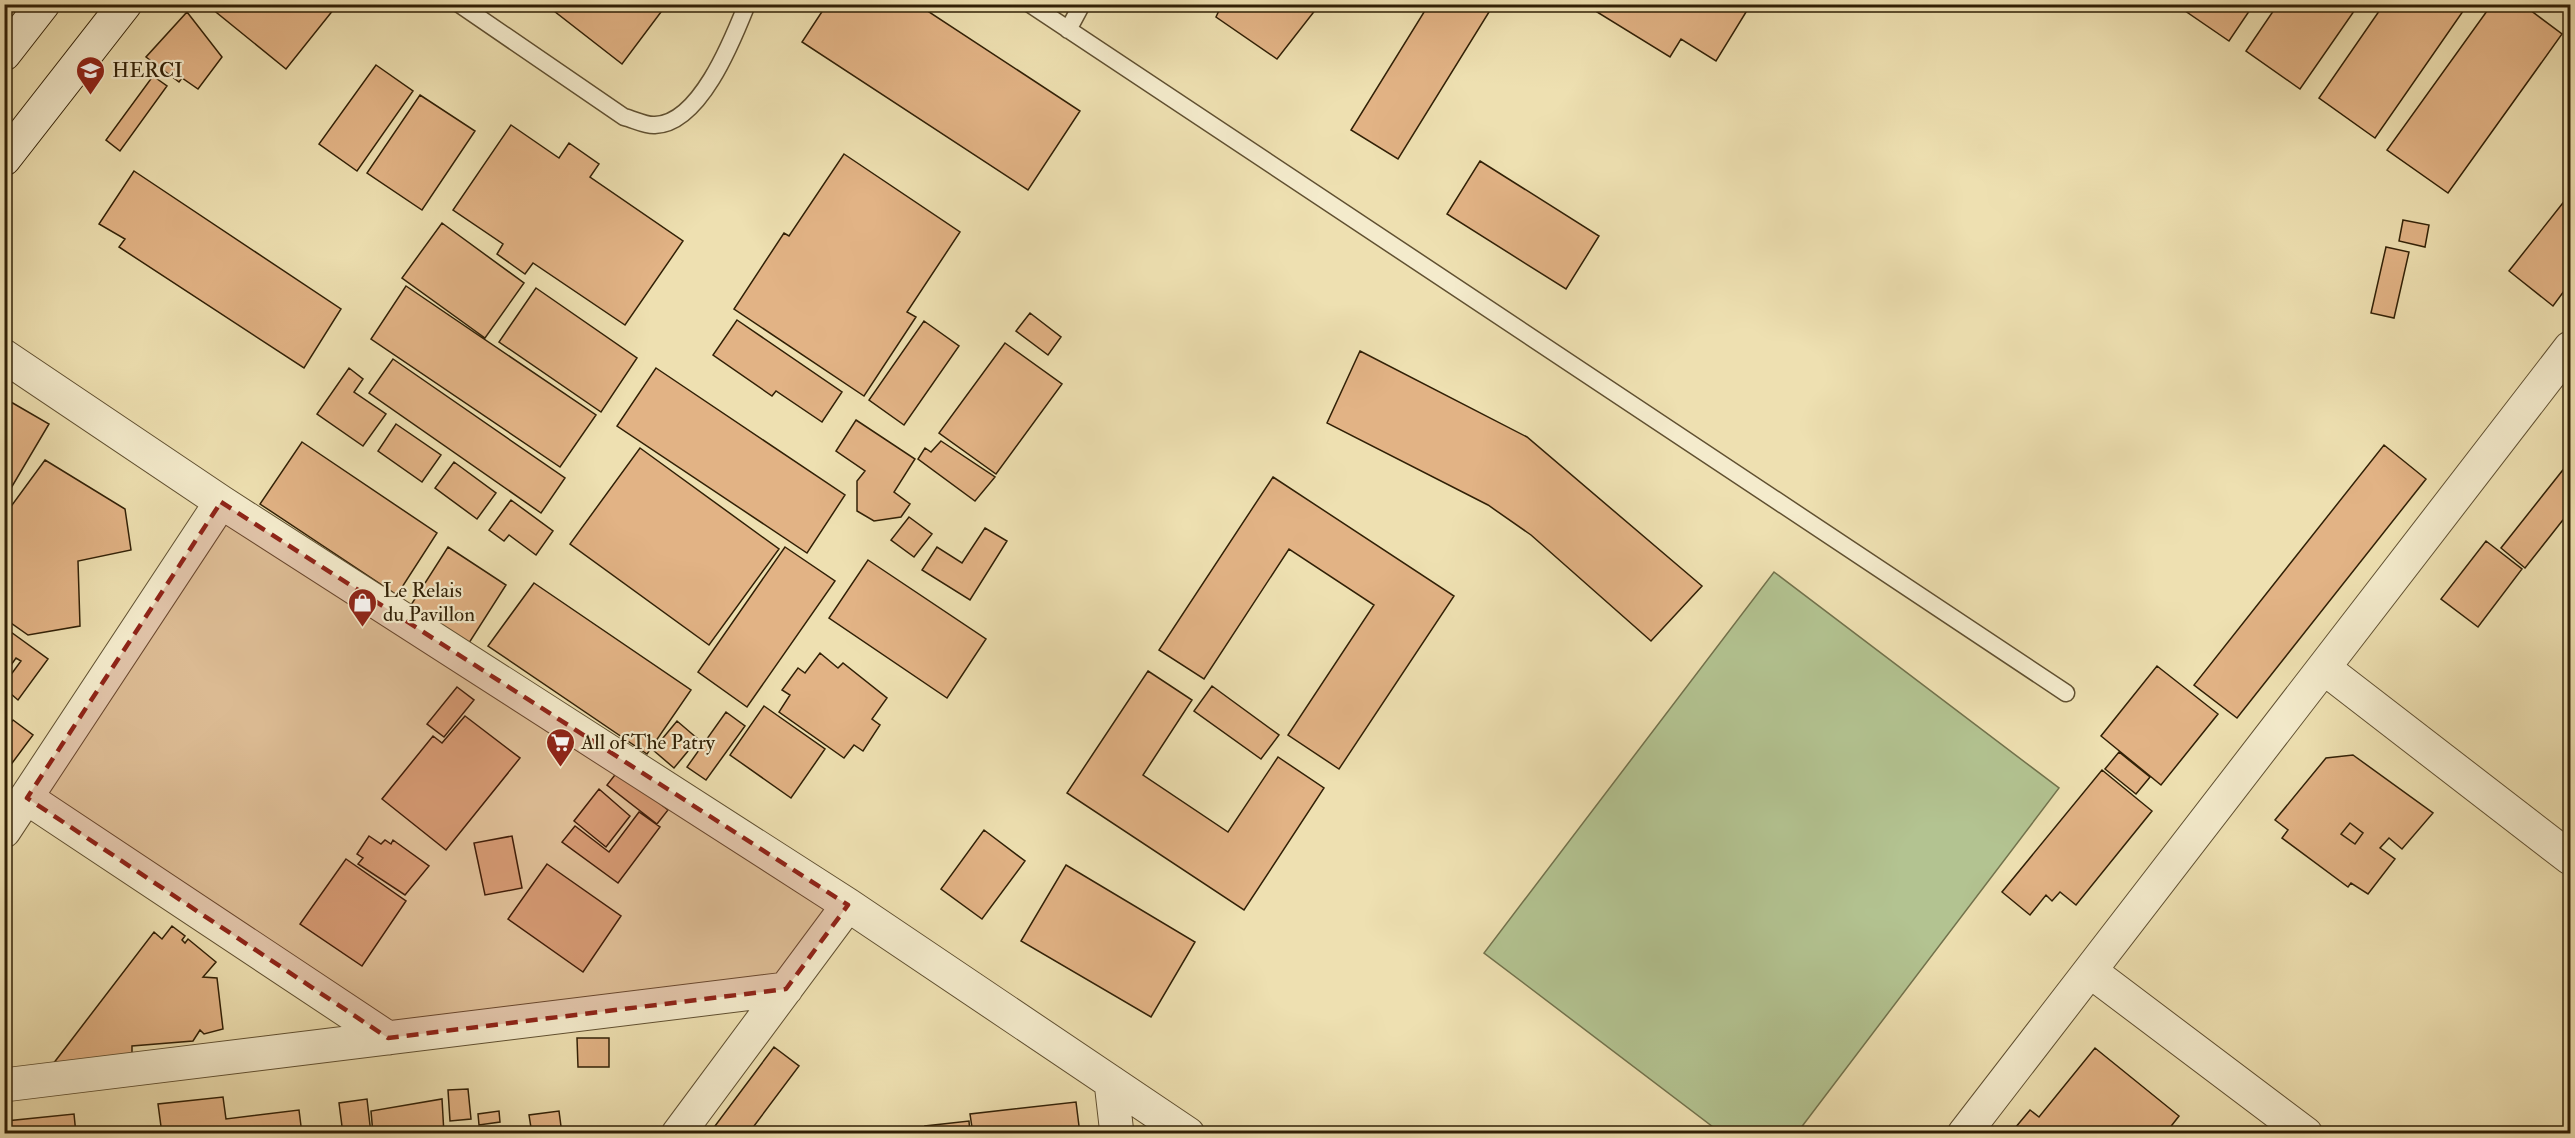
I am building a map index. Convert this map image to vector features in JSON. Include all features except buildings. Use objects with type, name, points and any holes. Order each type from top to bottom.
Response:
[{"type":"street","points":[[4,54],[43,4]]},
{"type":"street","points":[[4,159],[125,4]]},
{"type":"street","points":[[1964,1134],[2571,348]]},
{"type":"street","points":[[4,356],[221,502],[848,905],[1188,1134]]},
{"type":"street","points":[[4,831],[221,502]]},
{"type":"street","points":[[2324,668],[2571,858]]},
{"type":"street","points":[[27,798],[388,1038]]},
{"type":"street","points":[[678,1134],[848,905]]},
{"type":"street","points":[[2090,971],[2306,1134]]},
{"type":"street","points":[[4,1085],[786,989]]},
{"type":"street","points":[[1111,1082],[1117,1134]]},
{"type":"lane","points":[[459,4],[624,117],[656,125],[681,116],[710,84],[747,4]]},
{"type":"lane","points":[[1030,4],[2066,693]]},
{"type":"lane","points":[[1068,30],[1082,4]]},
{"type":"highlighted area","points":[[221,502],[848,905],[786,989],[388,1038],[27,798]]},
{"type":"green space","points":[[1774,572],[2059,788],[1797,1133],[1721,1133],[1484,953]]},
{"type":"place","name":"HERCI","points":[[91,96]]},
{"type":"place","name":"Le Relais du Pavillon","points":[[362,628]]},
{"type":"place","name":"All of The Patry","points":[[560,768]]}]
